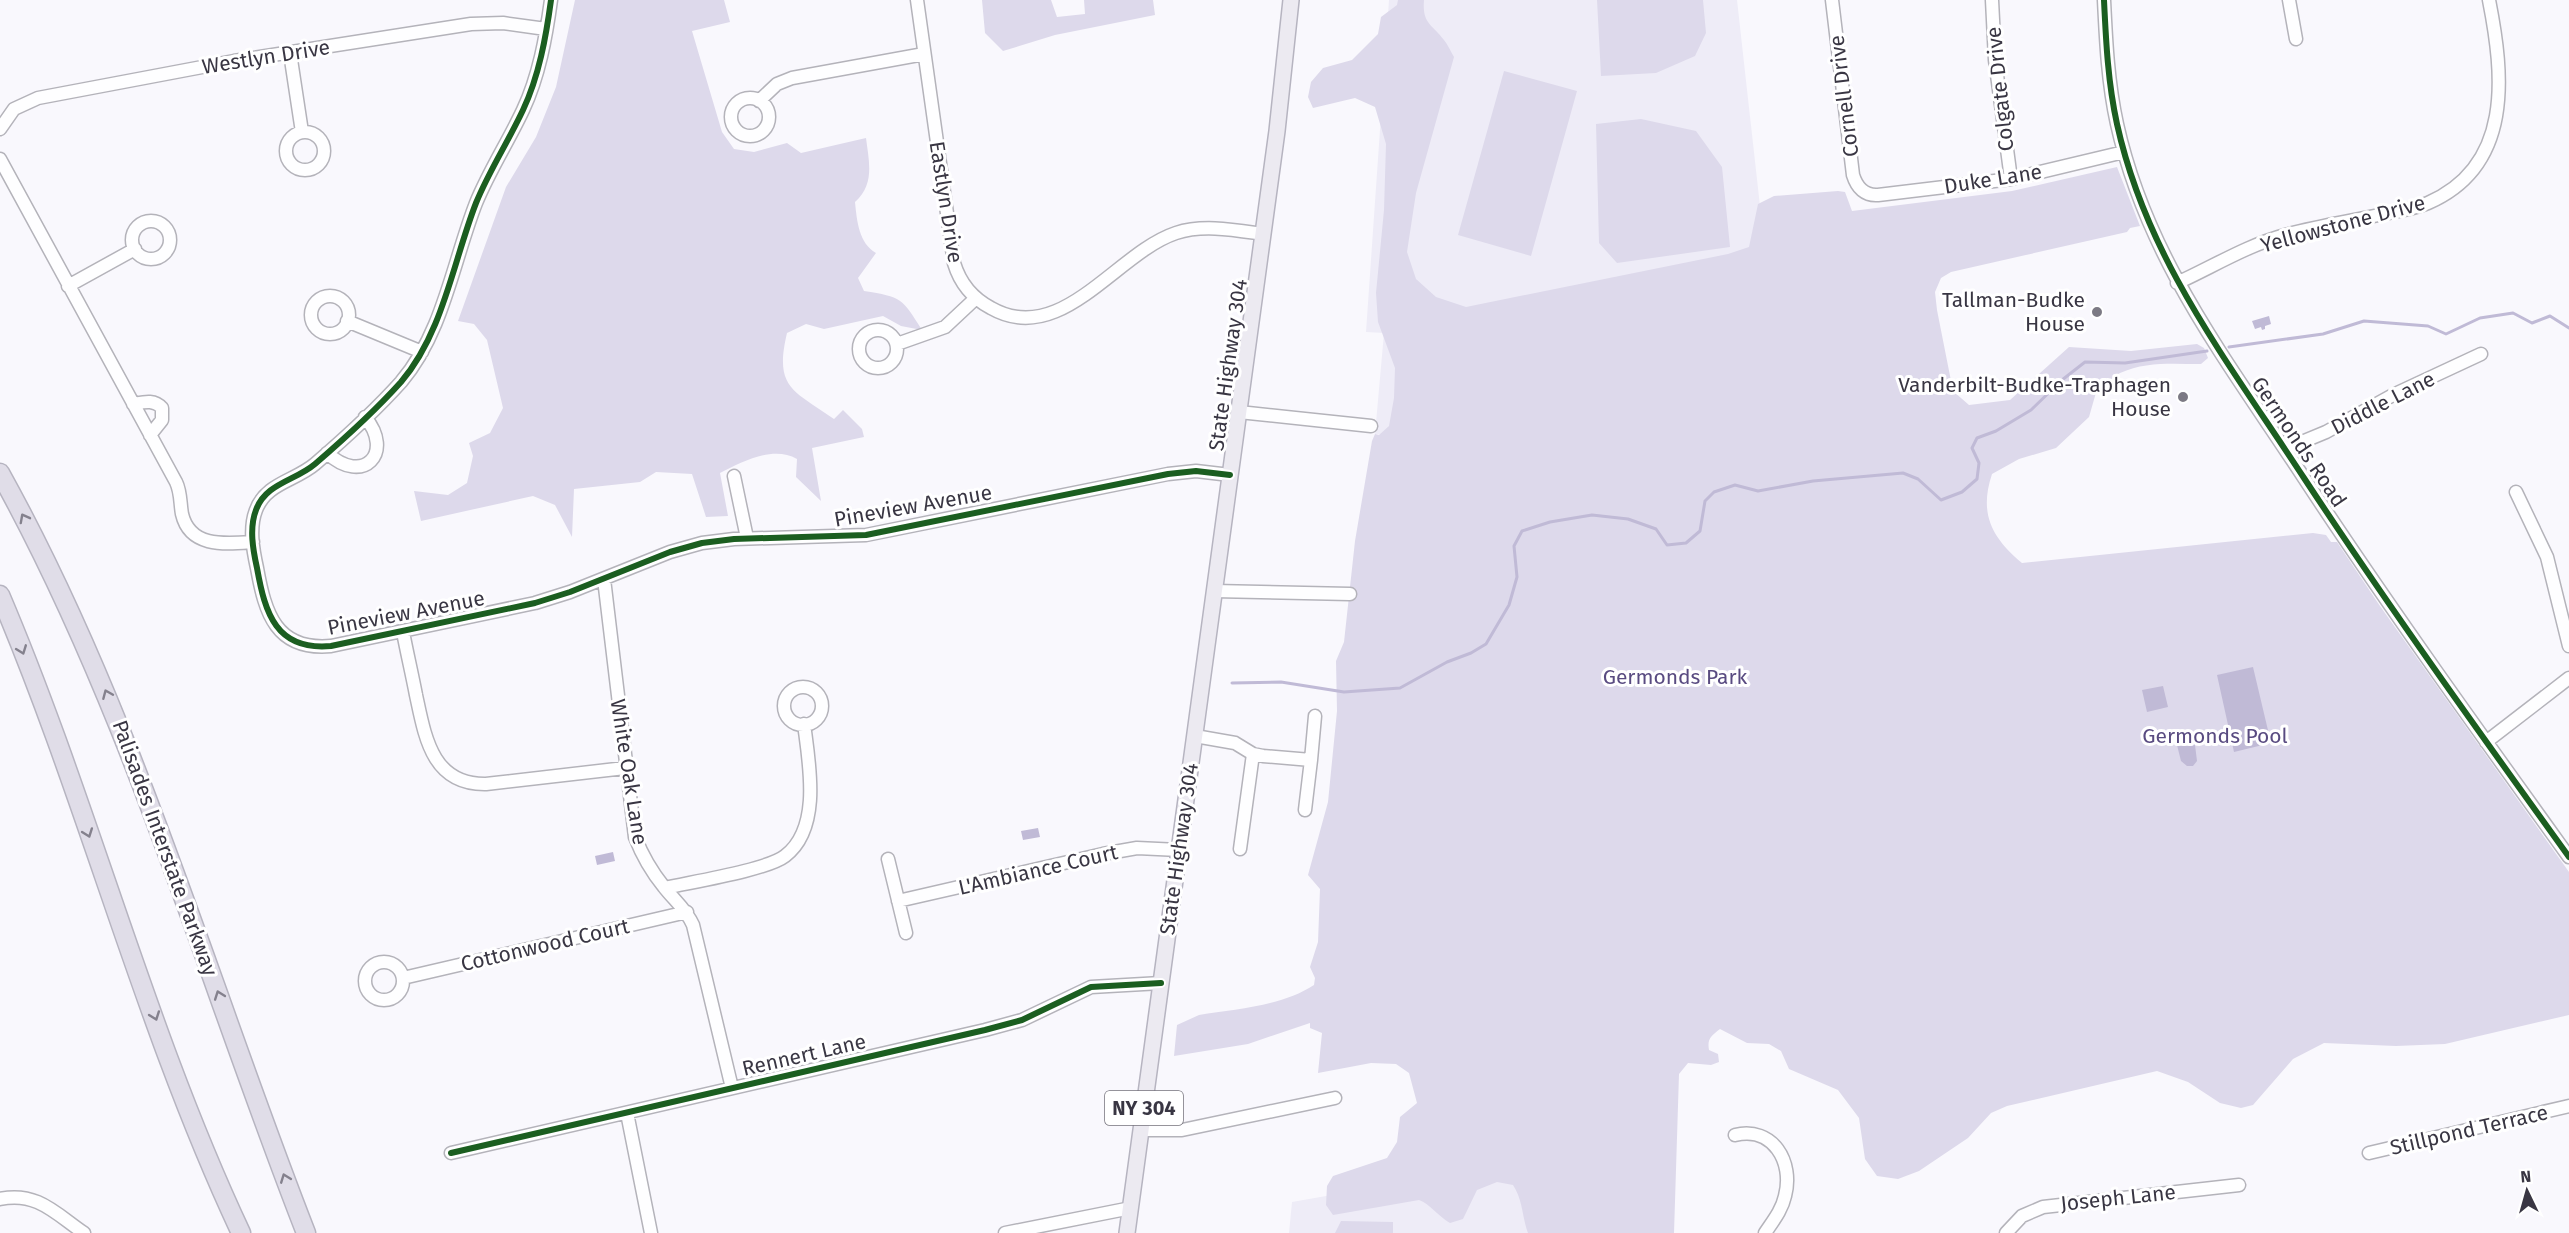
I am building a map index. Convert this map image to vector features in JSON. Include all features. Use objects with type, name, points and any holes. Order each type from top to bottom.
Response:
[{"type":"highway","name":"Palisades Interstate Parkway","points":[[0,473],[61,590],[118,720],[306,1233]]},
{"type":"highway","points":[[0,595],[174,1069],[242,1233]]},
{"type":"main road","name":"State Highway 304","points":[[1127,1233],[1263,234],[1291,0]]},
{"type":"street","name":"Pineview Avenue","points":[[551,0],[528,99],[479,196],[436,320],[422,352],[399,383],[365,417],[308,470],[275,486],[262,498],[254,513],[253,542],[266,608],[277,627],[293,641],[324,647],[526,606],[561,596],[691,545],[747,538],[855,537],[1168,474],[1196,471],[1230,475]]},
{"type":"street","name":"Eastlyn Drive","points":[[917,0],[954,263],[963,283],[976,298],[995,311],[1012,316],[1046,315],[1070,304],[1158,242],[1175,234],[1207,229],[1263,234]]},
{"type":"street","name":"Cornell Drive","points":[[1832,0],[1853,175],[1862,190]]},
{"type":"street","name":"Colgate Drive","points":[[1992,0],[1995,60],[2011,179]]},
{"type":"street","name":"Germonds Road","points":[[2104,0],[2110,82],[2124,153],[2148,222],[2177,283],[2205,331],[2345,540],[2569,857]]},
{"type":"street","points":[[2289,0],[2296,39]]},
{"type":"street","name":"Yellowstone Drive","points":[[2177,283],[2282,236],[2428,203],[2466,178],[2482,158],[2490,138],[2500,95],[2497,40],[2489,0]]},
{"type":"street","name":"Westlyn Drive","points":[[0,129],[14,109],[38,98],[290,52],[479,23],[502,22],[546,29]]},
{"type":"street","points":[[290,52],[302,132]]},
{"type":"street","points":[[759,101],[777,84],[792,78],[924,54]]},
{"type":"street","name":"Duke Lane","points":[[1862,190],[1869,195],[1878,195],[2011,179],[2124,153]]},
{"type":"street","points":[[0,159],[178,486],[183,519],[192,534],[213,543],[253,542]]},
{"type":"street","points":[[68,286],[135,249]]},
{"type":"street","points":[[897,344],[945,327],[976,298]]},
{"type":"street","points":[[347,321],[422,352]]},
{"type":"street","name":"Diddle Lane","points":[[2285,449],[2326,432],[2393,395],[2481,354]]},
{"type":"street","points":[[134,405],[156,402],[162,408],[162,420],[150,435]]},
{"type":"street","points":[[1239,412],[1371,426]]},
{"type":"street","points":[[327,453],[341,464],[351,468],[362,466],[371,460],[376,452],[377,440],[374,429],[365,417]]},
{"type":"street","points":[[734,476],[747,538]]},
{"type":"street","points":[[2516,492],[2547,557],[2569,646]]},
{"type":"street","name":"White Oak Lane","points":[[604,579],[635,837],[644,858],[665,888],[687,912],[696,934],[732,1088]]},
{"type":"street","points":[[1214,591],[1350,594]]},
{"type":"street","points":[[403,632],[427,741],[437,761],[454,777],[469,783],[486,784],[625,768]]},
{"type":"street","points":[[2486,742],[2569,678]]},
{"type":"street","points":[[1305,810],[1315,716]]},
{"type":"street","points":[[665,888],[773,863],[790,851],[805,824],[811,796],[804,724]]},
{"type":"street","points":[[1195,736],[1235,743],[1253,754],[1311,760]]},
{"type":"street","points":[[1240,849],[1253,754]]},
{"type":"street","name":"L'Ambiance Court","points":[[898,901],[1112,852],[1145,848],[1179,850]]},
{"type":"street","points":[[888,859],[906,933]]},
{"type":"street","name":"Cottonwood Court","points":[[403,978],[687,912]]},
{"type":"street","name":"Rennert Lane","points":[[451,1153],[1022,1020],[1091,987],[1161,983]]},
{"type":"street","points":[[1141,1130],[1182,1130],[1335,1098]]},
{"type":"street","name":"Stillpond Terrace","points":[[2369,1153],[2569,1106]]},
{"type":"street","points":[[627,1113],[651,1233]]},
{"type":"street","points":[[1735,1135],[1755,1134],[1768,1138],[1778,1148],[1784,1161],[1788,1183],[1785,1198],[1765,1233]]},
{"type":"street","name":"Joseph Lane","points":[[2006,1233],[2022,1216],[2043,1207],[2240,1185]]},
{"type":"street","points":[[0,1199],[15,1196],[34,1199],[84,1233]]},
{"type":"street","points":[[1005,1233],[1131,1208]]},
{"type":"shaded area","points":[[1389,0],[1737,0],[1765,251],[1404,437],[1375,434],[1384,333],[1366,332]]},
{"type":"shaded area","points":[[2269,316],[2271,324],[2262,330],[2261,327],[2255,329],[2252,321]]},
{"type":"shaded area","points":[[2253,667],[2271,743],[2234,752],[2217,675]]},
{"type":"shaded area","points":[[2163,686],[2168,707],[2147,712],[2142,690]]},
{"type":"shaded area","points":[[2194,737],[2197,761],[2193,766],[2187,766],[2181,761],[2176,741]]},
{"type":"shaded area","points":[[1038,828],[1040,837],[1023,840],[1021,831]]},
{"type":"shaded area","points":[[613,852],[615,861],[597,865],[595,856]]},
{"type":"shaded area","points":[[1673,1135],[1668,1233],[1289,1233],[1292,1202]]},
{"type":"green space","points":[[575,0],[724,0],[730,22],[692,31],[722,132],[734,149],[754,152],[787,143],[801,153],[866,138],[868,180],[866,188],[855,202],[862,238],[876,253],[858,278],[864,291],[886,295],[905,305],[922,330],[901,326],[883,316],[824,329],[806,324],[787,333],[783,366],[790,386],[834,419],[843,410],[862,429],[864,437],[812,448],[821,501],[796,477],[797,459],[788,455],[768,454],[720,473],[728,516],[706,517],[692,474],[656,472],[640,482],[574,489],[572,537],[555,505],[533,496],[421,521],[414,491],[448,495],[467,483],[473,456],[469,443],[490,433],[503,408],[487,340],[474,324],[458,321],[506,187],[536,137],[556,87]]},
{"type":"green space","points":[[982,0],[1051,0],[1057,17],[1085,14],[1084,0],[1153,0],[1155,15],[1055,35],[1003,51],[985,33]]},
{"type":"green space","name":"Germonds Park","points":[[1398,0],[1424,0],[1426,19],[1454,57],[1416,193],[1407,252],[1416,279],[1436,297],[1466,307],[1728,254],[1749,247],[1758,204],[1774,196],[1845,192],[1852,211],[2012,191],[2117,167],[2140,226],[2130,228],[2127,232],[1951,272],[1941,278],[1935,292],[1953,391],[1969,405],[2010,400],[2069,347],[2131,351],[2197,344],[2204,348],[2208,358],[2201,364],[2150,365],[2117,374],[2097,389],[2089,417],[2056,448],[2019,459],[1992,474],[1987,501],[1990,523],[1995,534],[2022,563],[2313,533],[2326,535],[2331,542],[2337,542],[2569,872],[2569,1015],[2445,1044],[2396,1046],[2324,1043],[2293,1059],[2253,1105],[2241,1108],[2220,1103],[2188,1082],[2157,1071],[2007,1106],[1991,1113],[1968,1138],[1919,1171],[1898,1179],[1877,1176],[1865,1159],[1859,1118],[1838,1090],[1789,1069],[1781,1051],[1769,1044],[1747,1043],[1720,1029],[1709,1040],[1709,1050],[1718,1054],[1719,1062],[1711,1065],[1688,1063],[1679,1074],[1674,1233],[1528,1233],[1519,1197],[1513,1185],[1497,1182],[1477,1190],[1463,1219],[1450,1223],[1419,1200],[1333,1215],[1326,1205],[1327,1186],[1333,1176],[1387,1158],[1397,1142],[1400,1117],[1417,1103],[1409,1073],[1396,1064],[1371,1063],[1318,1073],[1322,1033],[1310,1028],[1310,1023],[1248,1044],[1174,1056],[1177,1025],[1199,1015],[1288,998],[1314,985],[1315,978],[1310,967],[1318,942],[1320,889],[1308,875],[1328,802],[1337,711],[1336,661],[1344,642],[1355,541],[1372,441],[1375,434],[1379,435],[1389,426],[1394,398],[1395,368],[1378,322],[1376,293],[1384,210],[1386,144],[1375,107],[1355,98],[1313,108],[1308,97],[1311,82],[1323,68],[1352,60],[1378,34],[1381,17],[1397,5]]},
{"type":"green space","points":[[1597,0],[1703,0],[1706,33],[1695,56],[1656,73],[1601,76]]},
{"type":"green space","points":[[1504,71],[1577,91],[1531,256],[1458,235]]},
{"type":"green space","points":[[1641,119],[1696,131],[1722,167],[1730,247],[1617,263],[1599,243],[1596,124]]},
{"type":"green space","points":[[1341,1221],[1393,1222],[1393,1233],[1335,1233]]},
{"type":"waterway","points":[[2229,347],[2323,334],[2364,321],[2428,326],[2446,334],[2480,318],[2513,313],[2532,323],[2550,316],[2569,328]]},
{"type":"waterway","points":[[1232,683],[1281,682],[1344,692],[1400,688],[1486,644],[1509,605],[1517,577],[1514,546],[1522,531],[1550,522],[1592,515],[1628,519],[1656,529],[1667,545],[1686,543],[1700,531],[1705,501],[1714,492],[1735,485],[1758,491],[1813,481],[1903,473],[1918,479],[1941,500],[1962,492],[1977,479],[1979,463],[1972,448],[1977,438],[1996,431],[2031,410],[2062,380],[2085,362],[2125,363],[2207,351]]},
{"type":"cycle path","points":[[551,0],[541,56],[529,97],[476,203],[446,296],[427,342],[415,363],[391,393],[348,435],[307,470],[274,488],[261,501],[256,510],[252,539],[260,584],[269,614],[276,626],[286,635],[297,642],[312,646],[331,646],[535,603],[570,592],[670,552],[702,543],[734,539],[866,535],[1168,474],[1196,471],[1230,475]]},
{"type":"cycle path","points":[[2104,0],[2109,78],[2117,124],[2131,174],[2148,221],[2170,265],[2220,351],[2336,526],[2569,857]]},
{"type":"cycle path","points":[[451,1153],[985,1030],[1022,1020],[1091,987],[1161,983]]},
{"type":"place","name":"Tallman-Budke House","points":[[2097,312]]},
{"type":"place","name":"Vanderbilt-Budke-Traphagen House","points":[[2183,397]]},
{"type":"park label","name":"Germonds Pool","points":[[2215,736]]}]
